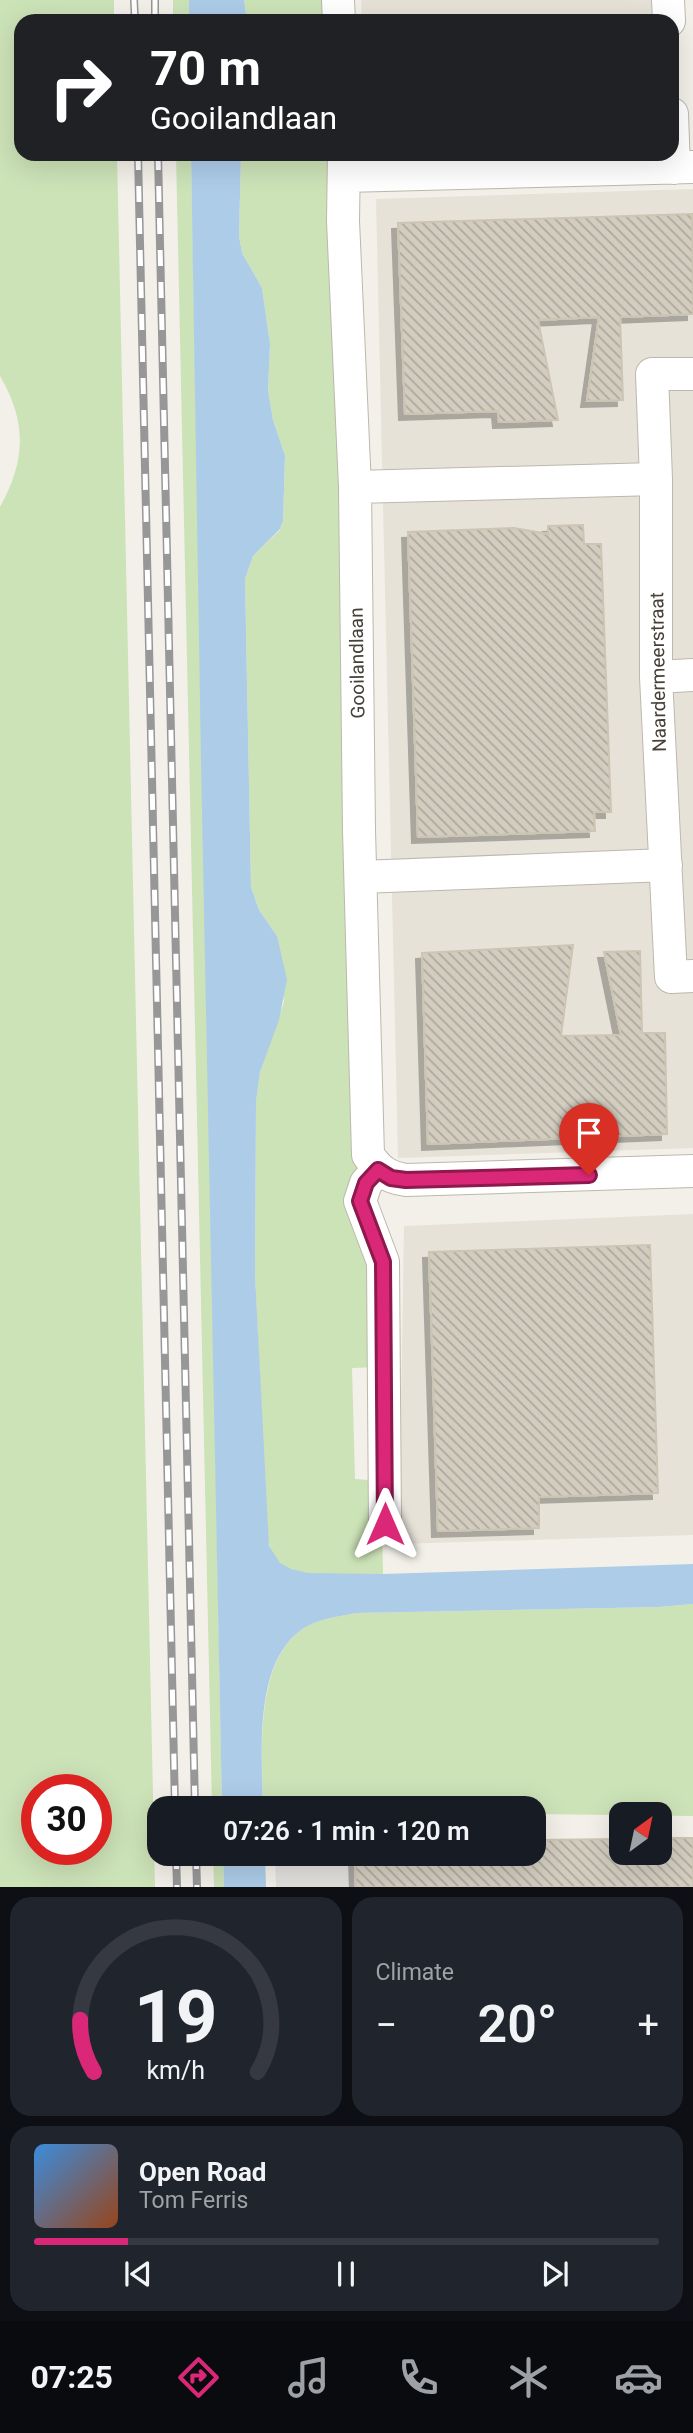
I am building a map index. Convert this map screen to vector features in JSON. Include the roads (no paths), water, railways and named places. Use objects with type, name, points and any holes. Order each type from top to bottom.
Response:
[{"type":"street","points":[[345,165],[683,168],[679,148]]},
{"type":"street","name":"Gooilandlaan","points":[[345,165],[343,221],[355,487],[368,1155],[378,1170]]},
{"type":"street","name":"Naardermeerstraat","points":[[693,374],[652,374],[656,478],[656,677],[671,977],[693,976]]},
{"type":"street","points":[[355,487],[656,478]]},
{"type":"street","points":[[656,677],[693,676]]},
{"type":"street","points":[[361,877],[666,865]]},
{"type":"street","points":[[385,1524],[383,1262],[360,1201],[366,1183],[378,1170],[391,1178],[406,1180],[693,1171]]},
{"type":"water","points":[[189,0],[244,0],[246,14],[189,14]]},
{"type":"water","points":[[191,161],[241,161],[239,236],[242,253],[262,288],[270,344],[268,390],[273,420],[285,456],[283,521],[280,529],[253,556],[245,579],[251,887],[259,910],[277,936],[287,980],[279,1020],[260,1072],[256,1102],[255,1275],[269,1546],[280,1563],[308,1573],[383,1574],[693,1564],[693,1604],[356,1613],[309,1625],[295,1635],[282,1651],[273,1670],[263,1716],[263,1796],[222,1796]]},
{"type":"water","points":[[223,1866],[265,1866],[266,1887],[224,1887]]},
{"type":"railway","points":[[134,0],[135,14]]},
{"type":"railway","points":[[155,0],[155,14]]},
{"type":"railway","points":[[138,161],[175,1796]]},
{"type":"railway","points":[[158,161],[195,1796]]},
{"type":"railway","points":[[176,1866],[177,1887]]},
{"type":"railway","points":[[196,1866],[197,1887]]}]
